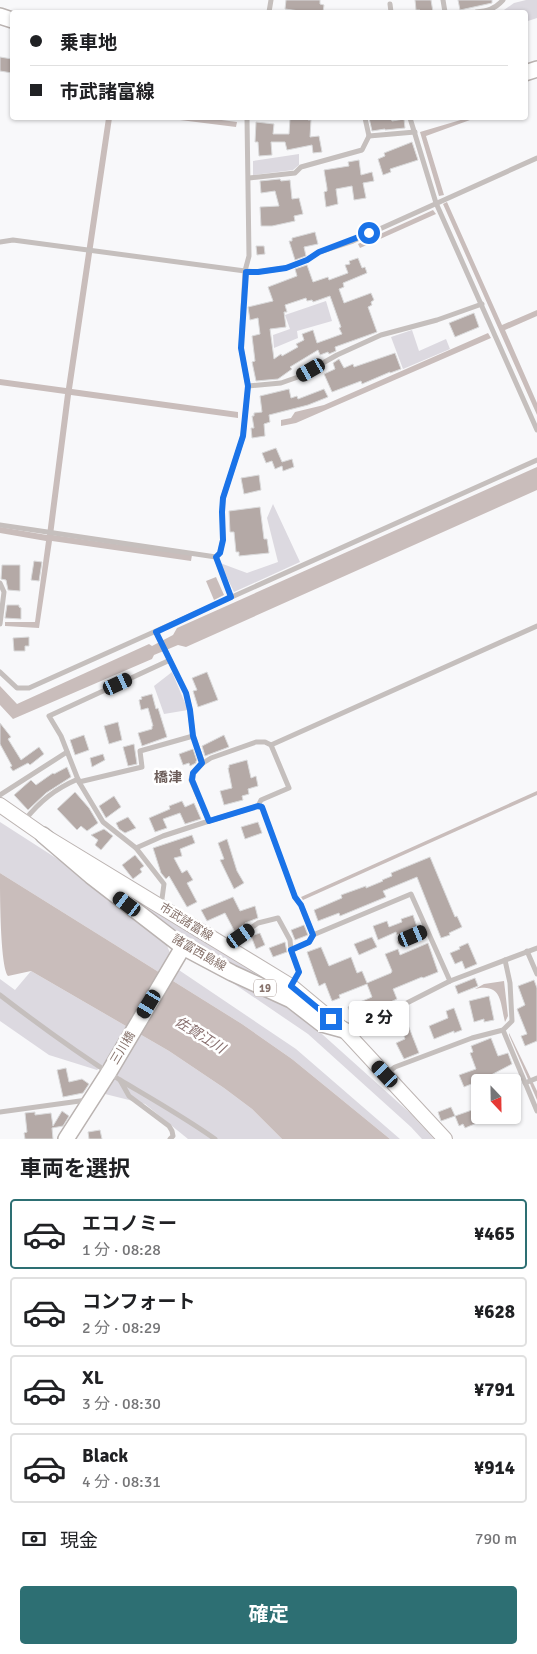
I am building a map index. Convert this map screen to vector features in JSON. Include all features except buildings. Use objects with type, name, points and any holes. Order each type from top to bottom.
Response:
[{"type":"main road","name":"市武諸富線","points":[[0,805],[43,835],[291,986],[344,1030],[445,1139]]},
{"type":"main road","name":"諸富西島線","points":[[43,835],[91,876],[183,947],[291,1000],[322,1024],[344,1030]]},
{"type":"main road","name":"三川橋","points":[[114,1076],[183,947]]},
{"type":"main road","points":[[66,1139],[90,1100],[114,1076]]},
{"type":"street","points":[[489,10],[503,0]]},
{"type":"street","points":[[390,4],[391,10]]},
{"type":"street","points":[[216,557],[220,553],[223,540],[223,498],[243,436],[248,386],[241,348],[246,272],[249,256],[247,120]]},
{"type":"street","points":[[248,178],[295,173],[301,167],[362,150],[369,136],[365,120]]},
{"type":"street","points":[[411,120],[436,203],[537,430]]},
{"type":"street","points":[[369,136],[415,132]]},
{"type":"street","points":[[0,242],[12,240],[246,272],[286,268],[537,158]]},
{"type":"street","points":[[248,386],[281,383],[298,377],[337,355],[381,335],[437,320],[482,304]]},
{"type":"street","points":[[0,672],[17,688],[29,688],[158,635],[231,597],[537,460]]},
{"type":"street","points":[[0,525],[216,557]]},
{"type":"street","points":[[216,557],[231,597]]},
{"type":"street","points":[[0,583],[4,592],[0,622]]},
{"type":"street","points":[[271,745],[537,626]]},
{"type":"street","points":[[158,635],[186,693],[193,736],[202,763]]},
{"type":"street","points":[[161,907],[164,884],[136,848],[103,822],[79,781],[60,736],[49,716],[169,658]]},
{"type":"street","points":[[24,822],[37,805],[63,786],[142,766],[140,751],[193,736]]},
{"type":"street","points":[[136,848],[163,836],[258,806],[261,800],[289,788],[271,745],[265,742],[256,742],[202,763],[193,773],[192,780],[209,821]]},
{"type":"street","points":[[0,795],[67,752]]},
{"type":"street","points":[[258,806],[262,807],[295,897],[301,905],[313,935]]},
{"type":"street","points":[[291,950],[309,942],[313,935],[411,894],[450,981]]},
{"type":"street","points":[[228,948],[258,924],[278,918],[290,940],[291,950],[299,972],[291,986]]},
{"type":"street","points":[[400,942],[427,930]]},
{"type":"street","points":[[344,1030],[400,1006],[450,981],[537,948]]},
{"type":"street","points":[[527,951],[537,974]]},
{"type":"street","points":[[385,1074],[395,1067],[472,1038],[503,1030],[512,1021],[510,983],[506,960]]},
{"type":"street","points":[[0,996],[114,1076],[191,1122],[215,1139]]},
{"type":"street","points":[[503,1030],[537,1111]]},
{"type":"street","points":[[114,1076],[129,1096],[169,1126],[173,1136],[170,1139]]},
{"type":"street","points":[[525,1083],[536,1078]]},
{"type":"street","points":[[0,1112],[90,1100]]},
{"type":"shaded area","points":[[537,0],[537,18],[528,21],[528,10],[504,10],[514,3]]},
{"type":"shaded area","points":[[299,154],[299,165],[293,170],[253,175],[253,161]]},
{"type":"shaded area","points":[[326,301],[332,321],[297,331],[298,338],[274,348],[273,335],[290,329],[285,315]]},
{"type":"shaded area","points":[[412,330],[419,351],[446,339],[450,349],[403,369],[391,337]]},
{"type":"shaded area","points":[[273,504],[300,562],[234,592],[220,563],[247,573],[278,562],[267,518]]},
{"type":"shaded area","points":[[172,672],[188,710],[164,714],[154,686]]},
{"type":"shaded area","points":[[0,822],[84,876],[164,938],[170,953],[167,962],[296,1049],[400,1139],[390,1139],[292,1059],[242,1024],[0,873]]},
{"type":"shaded area","points":[[104,879],[285,990],[218,960],[156,921]]},
{"type":"shaded area","points":[[199,960],[293,1008],[410,1113],[434,1139],[422,1139],[308,1034]]},
{"type":"shaded area","points":[[31,971],[169,1051],[252,1109],[282,1139],[188,1139],[145,1104],[105,1094],[117,1070],[106,1062],[97,1070],[49,1055],[0,1021],[0,979],[15,990]]},
{"type":"water","points":[[106,120],[112,120],[72,389],[238,412],[238,418],[71,395],[53,535],[192,555],[191,561],[52,541],[39,628],[5,626],[5,622],[35,622],[46,541],[0,533],[0,527],[47,535],[65,394],[0,385],[0,379],[66,388]]},
{"type":"water","points":[[180,120],[222,120],[237,122],[236,127]]},
{"type":"water","points":[[461,120],[470,120],[426,136],[444,195],[439,196],[420,132]]},
{"type":"water","points":[[447,202],[502,325],[537,310],[537,316],[505,330],[537,403],[537,415],[443,204]]},
{"type":"water","points":[[433,210],[436,214],[360,248],[358,244]]},
{"type":"water","points":[[488,333],[491,338],[296,423],[281,426],[281,420],[291,418],[295,412],[324,405]]},
{"type":"water","points":[[537,467],[537,490],[186,647],[178,645],[154,655],[152,659],[13,719],[0,705],[0,686],[17,704],[149,644],[152,646],[173,635],[177,628]]},
{"type":"water","points":[[216,577],[224,595],[214,600],[206,581]]},
{"type":"water","points":[[537,791],[537,795],[303,900],[301,897]]},
{"type":"water","name":"佐賀江川","points":[[0,873],[242,1024],[292,1059],[390,1139],[282,1139],[252,1109],[169,1051],[31,971],[8,976],[3,958]]},
{"type":"water","points":[[504,981],[508,1016],[505,1022],[500,1001],[495,992],[484,988],[475,989],[484,984]]},
{"type":"water","points":[[509,1033],[537,1091],[537,1100],[509,1035]]},
{"type":"district","name":"橋津","points":[[168,777]]},
{"type":"route","points":[[331,1019],[291,986],[299,972],[291,950],[309,942],[313,935],[301,905],[295,897],[262,807],[258,806],[209,821],[192,780],[193,773],[202,763],[193,736],[186,693],[156,632],[231,597],[216,557],[220,553],[223,540],[223,498],[243,436],[248,386],[241,348],[246,272],[286,268],[307,260],[319,252],[369,233]]}]
